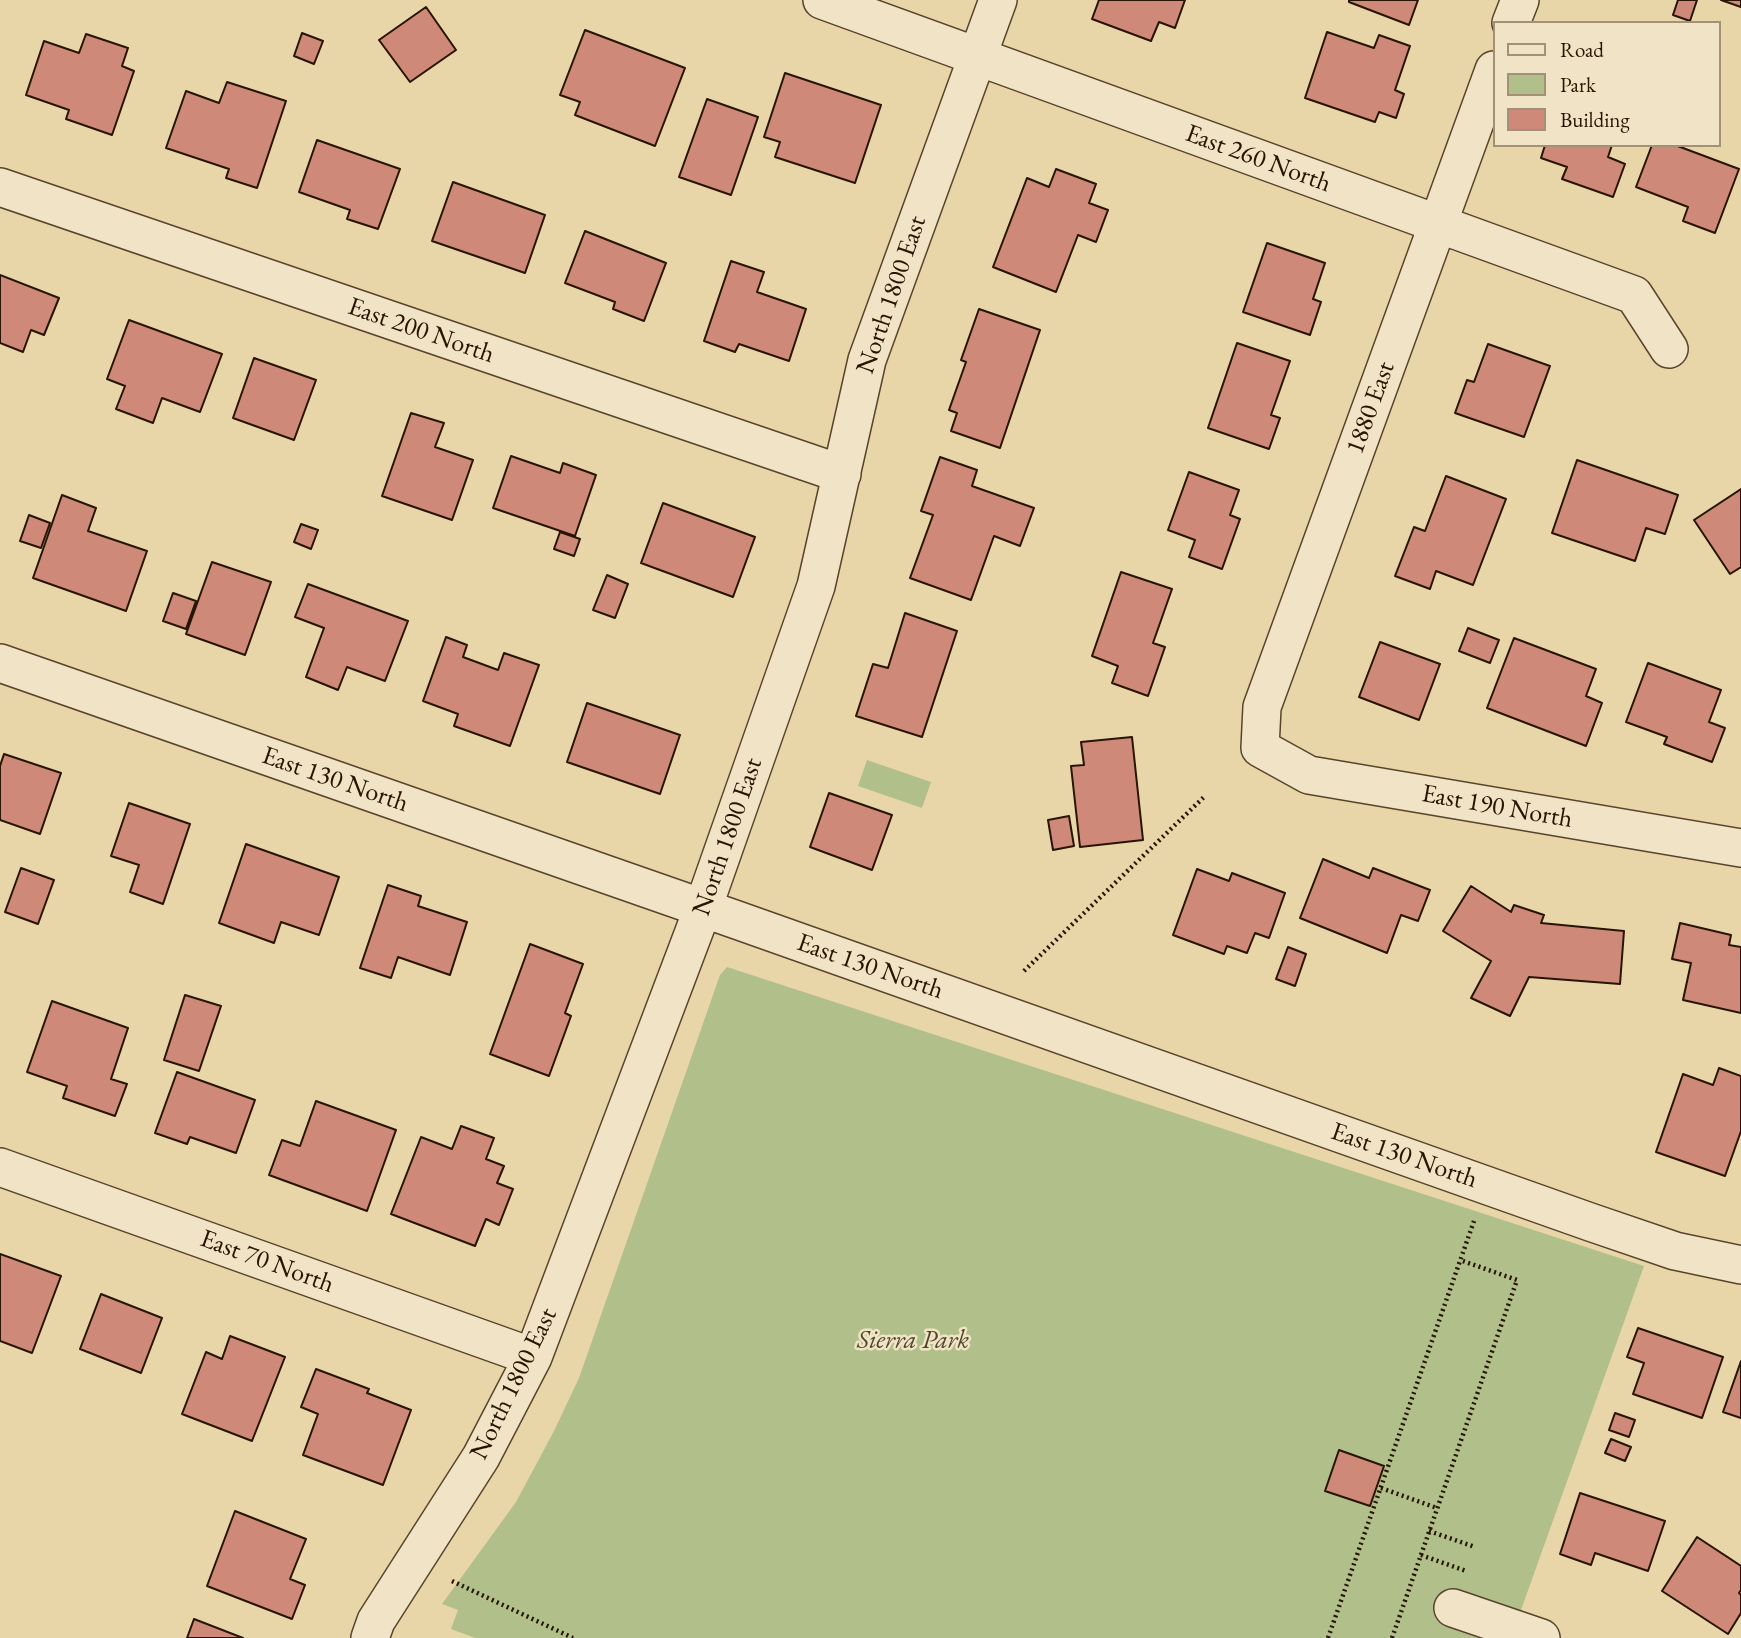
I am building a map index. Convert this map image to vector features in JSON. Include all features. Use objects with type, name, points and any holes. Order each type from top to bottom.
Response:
[{"type":"street","name":"East 260 North","points":[[822,0],[1634,295],[1669,348]]},
{"type":"street","name":"North 1800 East","points":[[370,1638],[376,1621],[481,1457],[533,1357],[703,908],[816,586],[867,360],[998,0]]},
{"type":"street","points":[[1512,21],[1520,0]]},
{"type":"street","name":"1880 East","points":[[1260,748],[1262,707],[1492,76]]},
{"type":"street","name":"East 200 North","points":[[0,187],[842,474]]},
{"type":"street","name":"East 130 North","points":[[0,663],[1675,1251],[1741,1265]]},
{"type":"street","name":"East 190 North","points":[[1260,748],[1310,775],[1741,848]]},
{"type":"street","name":"East 70 North","points":[[0,1167],[533,1357]]},
{"type":"street","points":[[1453,1608],[1541,1638]]},
{"type":"path","points":[[1024,971],[1204,797]]},
{"type":"path","points":[[1328,1638],[1474,1221]]},
{"type":"path","points":[[1392,1638],[1517,1280],[1460,1260]]},
{"type":"path","points":[[1381,1488],[1437,1508]]},
{"type":"path","points":[[1429,1531],[1475,1547]]},
{"type":"path","points":[[1421,1555],[1466,1570]]},
{"type":"path","points":[[452,1581],[573,1638]]},
{"type":"green space","points":[[867,760],[931,782],[922,808],[858,786]]},
{"type":"green space","name":"Sierra Park","points":[[727,967],[1644,1266],[1511,1638],[475,1638],[451,1629],[458,1610],[442,1604],[516,1502],[579,1378],[720,975]]},
{"type":"building","points":[[1099,0],[1185,0],[1175,28],[1159,22],[1151,41],[1092,19]]},
{"type":"building","points":[[1349,0],[1418,0],[1409,25]]},
{"type":"building","points":[[1678,0],[1697,0],[1690,21],[1673,15]]},
{"type":"building","points":[[1721,0],[1741,0],[1741,7]]},
{"type":"building","points":[[426,7],[456,50],[410,82],[379,40]]},
{"type":"building","points":[[585,30],[685,68],[655,146],[575,115],[580,102],[560,95]]},
{"type":"building","points":[[1327,32],[1374,48],[1379,35],[1410,46],[1395,90],[1404,94],[1396,118],[1379,112],[1375,122],[1305,98]]},
{"type":"building","points":[[302,33],[323,41],[314,64],[294,56]]},
{"type":"building","points":[[86,34],[128,48],[122,66],[134,71],[112,135],[66,119],[69,110],[26,95],[44,41],[79,53]]},
{"type":"building","points":[[785,73],[881,105],[855,183],[775,157],[780,142],[764,137]]},
{"type":"building","points":[[227,82],[286,101],[257,188],[226,178],[229,169],[166,148],[186,91],[219,103]]},
{"type":"building","points":[[707,99],[758,117],[731,195],[679,177]]},
{"type":"building","points":[[317,140],[400,169],[378,229],[347,219],[350,210],[299,192]]},
{"type":"building","points":[[1544,147],[1611,147],[1608,157],[1625,164],[1613,197],[1562,179],[1567,167],[1541,158]]},
{"type":"building","points":[[1651,147],[1680,147],[1739,169],[1715,233],[1683,221],[1688,207],[1636,187]]},
{"type":"building","points":[[1056,169],[1096,184],[1089,203],[1108,210],[1096,242],[1078,235],[1056,292],[993,267],[1027,178],[1049,187]]},
{"type":"building","points":[[453,182],[545,215],[525,273],[432,241]]},
{"type":"building","points":[[585,231],[666,263],[644,321],[613,309],[615,302],[565,283]]},
{"type":"building","points":[[1267,243],[1325,263],[1313,299],[1321,302],[1310,335],[1243,312]]},
{"type":"building","points":[[731,261],[764,272],[757,292],[806,309],[789,361],[739,344],[735,352],[704,341]]},
{"type":"building","points":[[0,275],[59,298],[44,335],[31,330],[23,352],[0,343]]},
{"type":"building","points":[[979,309],[1040,330],[1000,448],[951,431],[957,413],[949,410],[966,362],[961,360]]},
{"type":"building","points":[[129,320],[222,354],[200,412],[162,398],[153,423],[116,409],[125,386],[107,379]]},
{"type":"building","points":[[1237,343],[1290,361],[1271,415],[1280,418],[1269,449],[1208,428]]},
{"type":"building","points":[[1488,344],[1550,366],[1524,437],[1455,413],[1467,380],[1474,382]]},
{"type":"building","points":[[254,358],[316,380],[294,440],[233,418]]},
{"type":"building","points":[[411,413],[444,423],[435,447],[473,460],[452,520],[382,496]]},
{"type":"building","points":[[511,456],[560,473],[563,463],[596,475],[575,536],[493,508]]},
{"type":"building","points":[[940,457],[977,470],[972,486],[1034,508],[1020,546],[994,536],[971,600],[910,578],[933,515],[921,511]]},
{"type":"building","points":[[1577,460],[1678,495],[1665,534],[1646,528],[1635,561],[1552,533]]},
{"type":"building","points":[[1189,472],[1239,490],[1230,515],[1240,519],[1222,569],[1189,557],[1195,540],[1168,530]]},
{"type":"building","points":[[1446,476],[1506,499],[1473,585],[1436,571],[1430,589],[1395,576],[1414,527],[1425,531]]},
{"type":"building","points":[[1741,489],[1741,567],[1730,574],[1694,520]]},
{"type":"building","points":[[62,495],[96,508],[88,531],[147,551],[126,611],[33,578]]},
{"type":"building","points":[[663,503],[755,537],[733,597],[641,563]]},
{"type":"building","points":[[29,515],[50,523],[41,548],[20,541]]},
{"type":"building","points":[[301,524],[318,530],[311,549],[294,542]]},
{"type":"building","points":[[560,532],[580,539],[574,556],[554,549]]},
{"type":"building","points":[[212,562],[271,582],[245,655],[186,634]]},
{"type":"building","points":[[1121,572],[1172,589],[1153,643],[1165,647],[1148,696],[1112,683],[1118,666],[1092,656]]},
{"type":"building","points":[[607,575],[628,584],[615,618],[593,610]]},
{"type":"building","points":[[308,584],[408,621],[385,681],[347,667],[338,690],[306,677],[324,628],[295,617]]},
{"type":"building","points":[[173,593],[196,601],[186,629],[163,621]]},
{"type":"building","points":[[905,613],[957,631],[922,737],[856,716],[873,664],[888,668]]},
{"type":"building","points":[[1468,628],[1499,640],[1490,663],[1459,651]]},
{"type":"building","points":[[446,637],[467,645],[463,657],[498,670],[504,653],[539,665],[510,746],[454,726],[458,714],[423,701]]},
{"type":"building","points":[[1514,638],[1596,669],[1586,696],[1602,703],[1586,746],[1487,708]]},
{"type":"building","points":[[1380,642],[1440,664],[1419,720],[1359,697]]},
{"type":"building","points":[[1648,663],[1721,690],[1709,722],[1725,728],[1712,762],[1664,744],[1667,737],[1626,722]]},
{"type":"building","points":[[587,703],[680,735],[660,794],[567,762]]},
{"type":"building","points":[[1132,737],[1143,840],[1080,847],[1071,766],[1084,765],[1081,742]]},
{"type":"building","points":[[4,754],[61,773],[40,834],[0,820],[0,766]]},
{"type":"building","points":[[829,793],[892,815],[872,870],[810,847]]},
{"type":"building","points":[[129,803],[190,824],[163,904],[130,892],[139,865],[111,856]]},
{"type":"building","points":[[1069,816],[1074,846],[1053,850],[1048,820]]},
{"type":"building","points":[[246,844],[339,877],[319,935],[281,922],[274,943],[219,923]]},
{"type":"building","points":[[1323,859],[1369,878],[1373,868],[1430,890],[1418,921],[1401,915],[1387,953],[1300,918]]},
{"type":"building","points":[[21,868],[54,880],[38,924],[5,912]]},
{"type":"building","points":[[1197,869],[1229,881],[1232,873],[1285,893],[1269,938],[1255,933],[1247,953],[1227,946],[1224,954],[1173,935]]},
{"type":"building","points":[[388,885],[421,896],[418,906],[467,922],[450,975],[398,957],[391,978],[360,968]]},
{"type":"building","points":[[1471,886],[1511,912],[1514,905],[1544,915],[1541,923],[1624,931],[1620,984],[1529,977],[1510,1016],[1471,998],[1491,961],[1443,931]]},
{"type":"building","points":[[1680,923],[1731,935],[1729,945],[1741,947],[1741,1013],[1683,1000],[1691,963],[1672,959]]},
{"type":"building","points":[[530,944],[583,964],[565,1013],[571,1016],[549,1076],[490,1054]]},
{"type":"building","points":[[1288,947],[1306,954],[1295,986],[1276,979]]},
{"type":"building","points":[[185,995],[221,1006],[199,1071],[164,1060]]},
{"type":"building","points":[[52,1001],[128,1028],[111,1079],[127,1084],[115,1116],[63,1098],[67,1086],[27,1072]]},
{"type":"building","points":[[1719,1068],[1741,1076],[1741,1131],[1725,1176],[1656,1152],[1683,1074],[1713,1085]]},
{"type":"building","points":[[177,1072],[255,1100],[236,1153],[190,1137],[187,1144],[155,1133]]},
{"type":"building","points":[[316,1101],[396,1130],[367,1211],[269,1175],[282,1140],[300,1146]]},
{"type":"building","points":[[461,1126],[494,1138],[486,1159],[504,1166],[497,1183],[513,1189],[499,1225],[486,1219],[475,1246],[391,1214],[421,1137],[452,1149]]},
{"type":"building","points":[[0,1254],[61,1276],[32,1353],[0,1341]]},
{"type":"building","points":[[101,1294],[162,1318],[141,1373],[80,1349]]},
{"type":"building","points":[[1638,1328],[1723,1357],[1702,1418],[1633,1394],[1644,1363],[1627,1357]]},
{"type":"building","points":[[230,1336],[285,1357],[252,1441],[182,1414],[206,1352],[222,1359]]},
{"type":"building","points":[[1741,1361],[1741,1418],[1723,1412]]},
{"type":"building","points":[[316,1369],[369,1389],[367,1393],[411,1410],[383,1485],[303,1455],[318,1414],[301,1407]]},
{"type":"building","points":[[1615,1413],[1635,1420],[1629,1437],[1609,1430]]},
{"type":"building","points":[[1611,1439],[1631,1447],[1625,1461],[1605,1453]]},
{"type":"building","points":[[1339,1450],[1384,1466],[1370,1506],[1325,1491]]},
{"type":"building","points":[[1580,1493],[1665,1521],[1648,1571],[1595,1553],[1591,1565],[1560,1554]]},
{"type":"building","points":[[235,1511],[306,1539],[290,1579],[305,1585],[292,1619],[207,1586]]},
{"type":"building","points":[[1697,1537],[1741,1566],[1741,1613],[1728,1634],[1662,1591]]},
{"type":"building","points":[[194,1619],[243,1638],[187,1638]]}]
